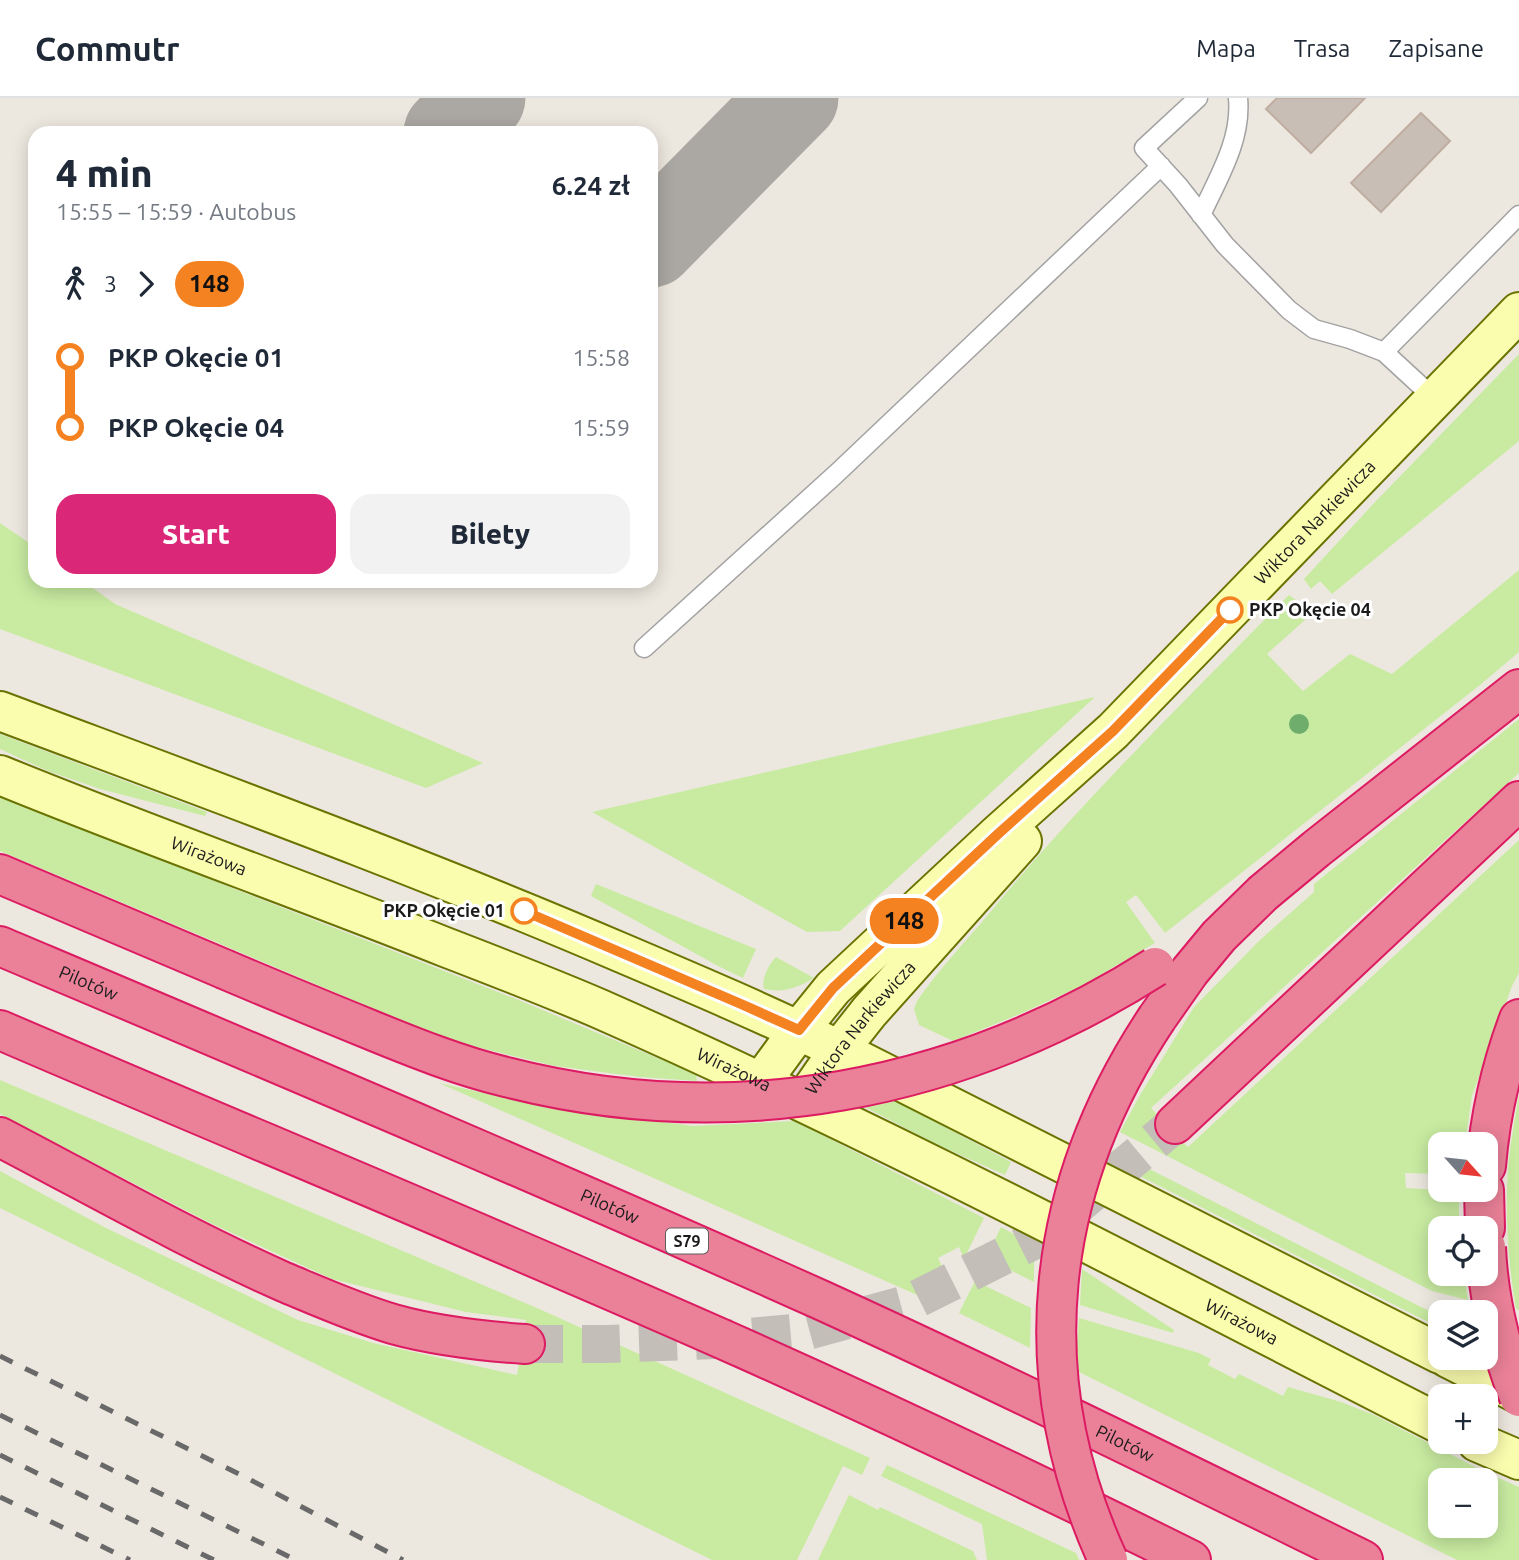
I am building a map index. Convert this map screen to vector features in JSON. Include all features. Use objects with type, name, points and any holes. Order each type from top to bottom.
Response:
[{"type":"highway","points":[[1108,1560],[1082,1496],[1065,1428],[1058,1371],[1058,1291],[1064,1236],[1083,1165],[1107,1103],[1157,1018],[1219,936],[1316,849],[1519,690]]},
{"type":"highway","points":[[1175,1124],[1519,801]]},
{"type":"highway","points":[[0,874],[224,970],[456,1063],[493,1074],[595,1095],[701,1102],[750,1101],[861,1088],[971,1058],[1041,1029],[1096,1001],[1155,967],[1223,918],[1264,893]]},
{"type":"highway","name":"Pilotów","points":[[0,946],[485,1152],[821,1300],[1029,1396],[1363,1560]]},
{"type":"highway","points":[[1490,1132],[1499,1083],[1519,1019]]},
{"type":"highway","points":[[0,1030],[445,1218],[749,1351],[1030,1480],[1191,1560]]},
{"type":"highway","points":[[0,1137],[221,1253],[333,1303],[407,1327],[473,1339],[525,1344]]},
{"type":"highway","points":[[1491,1286],[1503,1349],[1519,1396]]},
{"type":"main road","name":"Wiktora Narkiewicza","points":[[761,1083],[833,988],[1113,731],[1519,312]]},
{"type":"main road","points":[[0,711],[320,831],[520,910],[741,1004],[839,1050],[1428,1348]]},
{"type":"main road","name":"Wiktora Narkiewicza","points":[[803,1102],[869,1012],[1012,853],[1113,731]]},
{"type":"main road","name":"Wirażowa","points":[[0,775],[598,1008],[803,1102],[968,1183],[1428,1418]]},
{"type":"main road","points":[[1470,1370],[1519,1396]]},
{"type":"main road","points":[[1498,1451],[1519,1460]]},
{"type":"lane","points":[[1198,98],[1144,148],[1178,185],[1225,245],[1289,310],[1314,330],[1350,339],[1384,352],[1435,399]]},
{"type":"lane","points":[[1201,215],[1236,137],[1240,109],[1238,98]]},
{"type":"lane","points":[[644,648],[836,474],[1161,166]]},
{"type":"lane","points":[[1384,352],[1519,215]]},
{"type":"green space","points":[[1519,354],[1519,441],[1332,594],[1320,581],[1311,589],[1304,579]]},
{"type":"green space","points":[[0,523],[28,542],[28,588],[93,588],[115,604],[483,763],[426,788],[0,629]]},
{"type":"green space","points":[[1519,570],[1519,652],[1165,933],[1136,895],[1126,902],[1155,943],[1081,986],[953,1041],[919,1025],[914,1009],[917,1001],[1027,869],[1137,749],[1289,595],[1301,605],[1305,620],[1267,654],[1303,691],[1350,654],[1392,674]]},
{"type":"green space","points":[[1095,697],[840,931],[807,932],[592,812]]},
{"type":"green space","points":[[1519,719],[1519,773],[1151,1108],[1188,1147],[1519,840],[1519,973],[1472,1096],[1467,1132],[1428,1132],[1428,1174],[1405,1173],[1406,1188],[1428,1189],[1428,1202],[1459,1202],[1459,1216],[1428,1216],[1428,1286],[1466,1286],[1468,1300],[1432,1291],[1120,1132],[1194,1007],[1261,939],[1314,892],[1314,884]]},
{"type":"green space","points":[[0,734],[207,812],[205,816],[100,789],[48,771],[0,749]]},
{"type":"green space","points":[[0,797],[516,999],[696,1074],[697,1081],[555,1066],[468,1045],[429,1032],[0,851]]},
{"type":"green space","points":[[596,884],[756,949],[743,978],[591,896]]},
{"type":"green space","points":[[776,957],[814,978],[790,989],[764,989],[766,972]]},
{"type":"green space","points":[[0,1080],[537,1308],[870,1458],[862,1475],[843,1466],[797,1560],[712,1560],[0,1208],[0,1171],[104,1227],[298,1320],[373,1343],[517,1375],[526,1320],[466,1312],[332,1279],[210,1223],[0,1114]]},
{"type":"green space","points":[[439,1083],[548,1107],[693,1126],[795,1121],[984,1218],[964,1259],[959,1247],[938,1258],[951,1286],[942,1306]]},
{"type":"green space","points":[[1519,1094],[1519,1310],[1516,1309],[1511,1274],[1507,1204],[1509,1160]]},
{"type":"green space","points":[[892,1099],[1011,1162],[1005,1175],[936,1144],[861,1105]]},
{"type":"green space","points":[[1112,1150],[1428,1310],[1428,1322],[1108,1160]]},
{"type":"green space","points":[[1001,1227],[1037,1247],[1034,1282],[986,1258]]},
{"type":"green space","points":[[1082,1269],[1174,1330],[1173,1333],[1080,1305]]},
{"type":"green space","points":[[975,1281],[1031,1308],[1030,1348],[959,1313]]},
{"type":"green space","points":[[1079,1318],[1199,1353],[1211,1359],[1208,1365],[1235,1379],[1239,1374],[1283,1396],[1288,1387],[1341,1402],[1374,1415],[1428,1443],[1428,1454],[1450,1454],[1477,1468],[1428,1468],[1428,1538],[1498,1538],[1498,1478],[1519,1487],[1519,1560],[1457,1560],[1079,1372]]},
{"type":"green space","points":[[887,1465],[1076,1553],[1079,1560],[987,1560],[982,1524],[881,1476]]},
{"type":"green space","points":[[849,1495],[973,1551],[977,1560],[818,1560]]},
{"type":"building","points":[[1277,98],[1365,98],[1311,153],[1266,109]]},
{"type":"building","points":[[1421,113],[1450,141],[1381,212],[1351,183]]},
{"type":"taxiway","points":[[455,126],[481,98]]},
{"type":"taxiway","points":[[658,236],[794,98]]},
{"type":"tunnel","points":[[525,1344],[715,1340],[803,1332],[907,1304],[1037,1239],[1175,1124]]},
{"type":"railway","points":[[0,1356],[245,1477],[403,1560]]},
{"type":"railway","points":[[0,1415],[296,1560]]},
{"type":"railway","points":[[0,1455],[214,1560]]},
{"type":"railway","points":[[0,1497],[130,1560]]},
{"type":"bus line","name":"148","points":[[524,911],[799,1030],[833,988],[1113,731],[1230,610]]},
{"type":"place","name":"PKP Okęcie 04","points":[[1230,610]]},
{"type":"place","name":"PKP Okęcie 01","points":[[524,911]]}]
